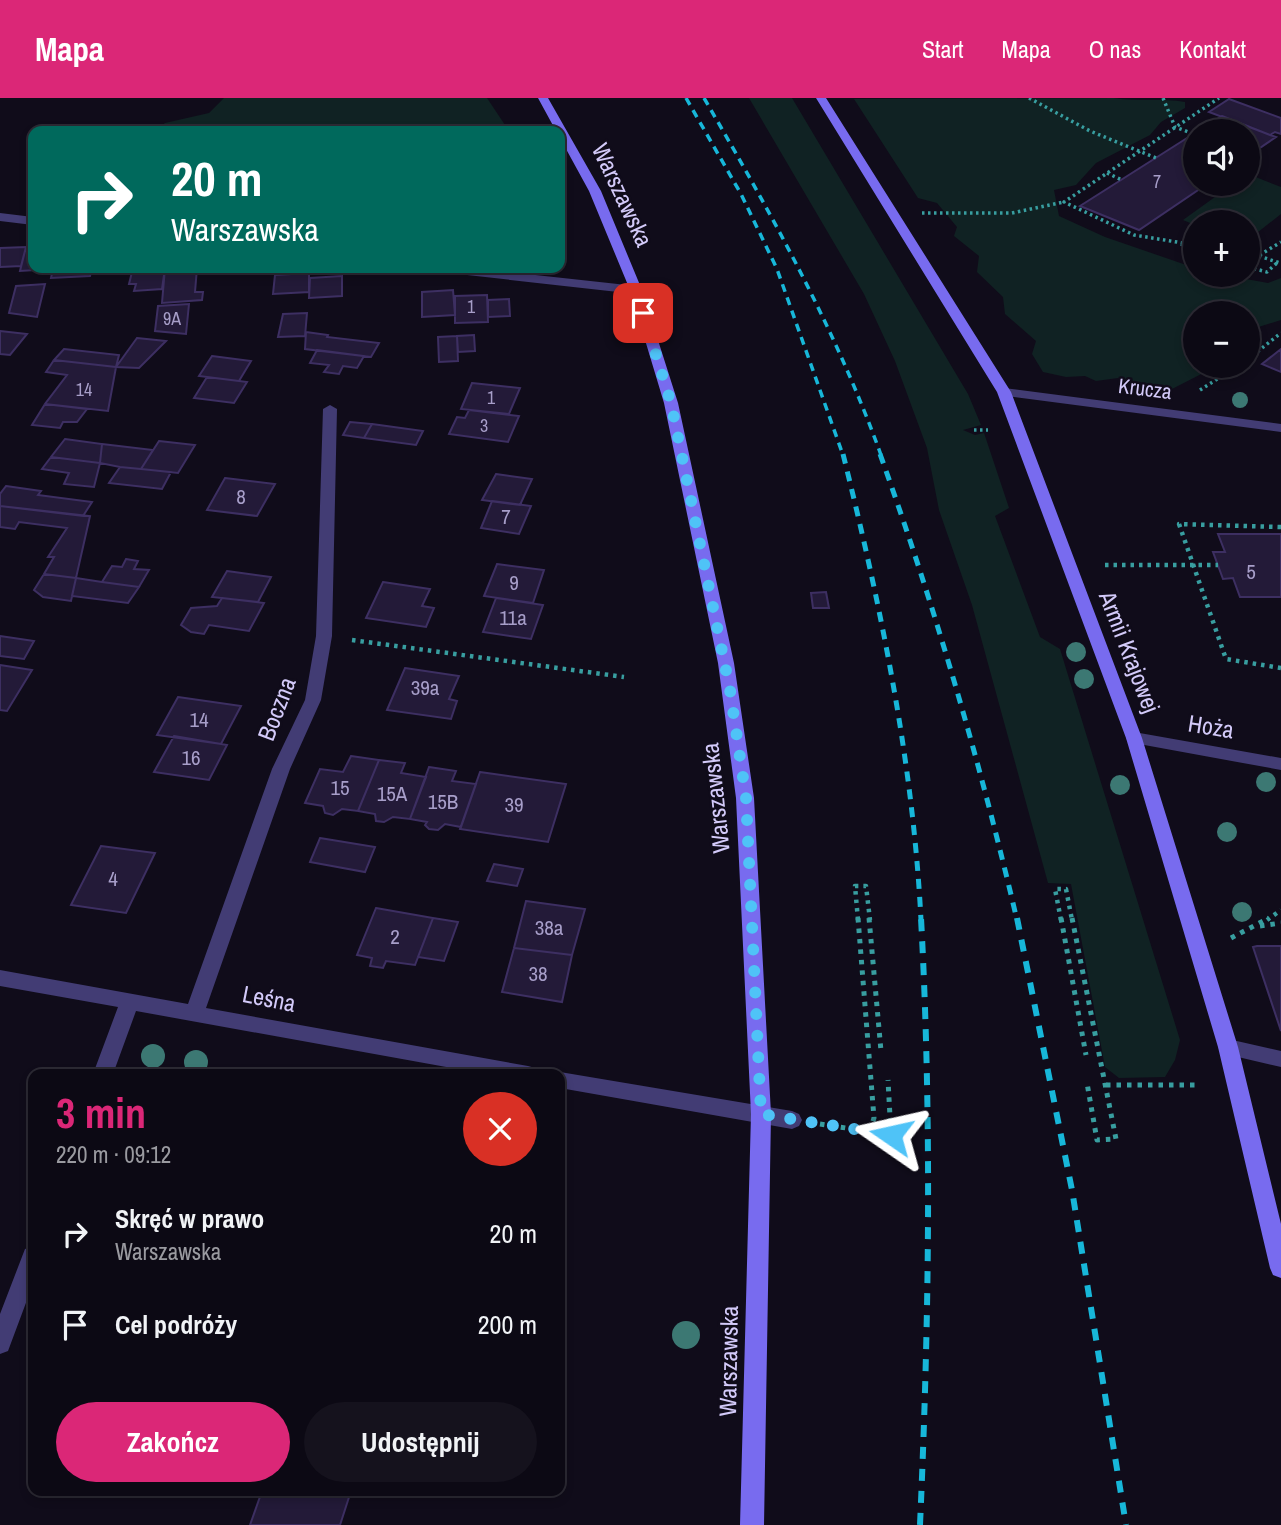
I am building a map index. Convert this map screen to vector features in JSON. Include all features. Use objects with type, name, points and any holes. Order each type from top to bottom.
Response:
[{"type":"street","name":"Warszawska","points":[[544,98],[559,126]]},
{"type":"street","name":"Armii Krajowej","points":[[821,98],[1003,392],[1134,738],[1228,1047],[1281,1268]]},
{"type":"street","name":"Warszawska","points":[[565,136],[595,191],[636,290],[671,403],[726,663],[746,798],[761,1114],[752,1525]]},
{"type":"street","points":[[0,218],[28,221]]},
{"type":"street","points":[[485,273],[636,290]]},
{"type":"street","name":"Krucza","points":[[1003,392],[1281,428]]},
{"type":"street","name":"Boczna","points":[[195,1012],[281,769],[313,700],[324,636],[330,410]]},
{"type":"street","name":"Hoża","points":[[1134,738],[1281,764]]},
{"type":"street","name":"Leśna","points":[[0,978],[501,1069]]},
{"type":"street","points":[[105,1069],[130,1002]]},
{"type":"street","points":[[1228,1047],[1281,1059]]},
{"type":"street","points":[[565,1081],[792,1120]]},
{"type":"street","points":[[0,1343],[28,1269]]},
{"type":"path","points":[[1030,98],[1045,109],[1156,158]]},
{"type":"path","points":[[1163,98],[1175,127],[1183,130]]},
{"type":"path","points":[[920,213],[968,215],[1041,210],[1064,202],[1219,98]]},
{"type":"path","points":[[1107,173],[1122,180]]},
{"type":"path","points":[[1064,202],[1134,235],[1183,243]]},
{"type":"path","points":[[1177,242],[1183,245]]},
{"type":"path","points":[[1260,255],[1280,244]]},
{"type":"path","points":[[1260,257],[1280,263]]},
{"type":"path","points":[[1260,270],[1266,272],[1280,263]]},
{"type":"path","points":[[1260,349],[1281,333]]},
{"type":"path","points":[[1273,339],[1281,343]]},
{"type":"path","points":[[1187,416],[1189,398],[1220,378]]},
{"type":"path","points":[[974,430],[989,430]]},
{"type":"path","points":[[1281,527],[1179,524],[1226,659],[1281,668]]},
{"type":"path","points":[[1105,565],[1218,565]]},
{"type":"path","points":[[324,636],[624,677]]},
{"type":"path","points":[[870,1130],[874,1118],[855,886],[866,886],[867,891],[881,1051]]},
{"type":"path","points":[[1086,1055],[1055,889],[1066,889],[1116,1139],[1097,1140],[1087,1083]]},
{"type":"path","points":[[1231,938],[1259,926],[1281,909]]},
{"type":"path","points":[[1259,926],[1281,923]]},
{"type":"path","points":[[792,1120],[891,1135],[888,1080]]},
{"type":"path","points":[[1106,1086],[1199,1085]]},
{"type":"shaded area","points":[[224,98],[487,98],[506,126],[161,126],[209,113]]},
{"type":"shaded area","points":[[749,98],[792,98],[968,394],[981,425],[963,430],[975,435],[984,433],[1009,508],[995,516],[1040,637],[1060,649],[1180,1040],[1175,1060],[1165,1077],[1119,1078],[1105,1067],[1071,884],[1048,883],[972,605],[939,510],[927,448],[895,361],[864,294]]},
{"type":"shaded area","points":[[1114,98],[1185,102],[1185,108],[1161,122],[1150,135],[1096,163],[1076,185],[1054,190],[1059,216],[1105,237],[1183,264],[1183,287],[1260,287],[1260,282],[1268,283],[1281,278],[1281,320],[1260,327],[1260,301],[1183,301],[1183,378],[1194,378],[1172,389],[1145,393],[1118,378],[1096,381],[1085,376],[1066,377],[1043,372],[1032,354],[1036,341],[1005,314],[1003,297],[977,272],[979,256],[954,236],[957,227],[937,203],[918,198],[854,99]]},
{"type":"shaded area","points":[[1260,179],[1281,187],[1281,214],[1260,231],[1260,210],[1197,210],[1216,196],[1260,196]]},
{"type":"building","points":[[1229,99],[1281,118],[1281,134],[1275,132],[1270,135],[1260,131],[1260,119],[1228,119],[1209,112]]},
{"type":"building","points":[[1260,131],[1276,137],[1260,148]]},
{"type":"building","points":[[1183,141],[1183,196],[1189,196],[1139,230],[1080,206]]},
{"type":"building","points":[[26,247],[21,266],[0,267],[0,248]]},
{"type":"building","points":[[25,251],[28,251],[28,271],[20,271]]},
{"type":"building","points":[[52,273],[91,273],[90,276],[51,278]]},
{"type":"building","points":[[132,273],[164,273],[162,289],[134,291],[136,284],[129,284]]},
{"type":"building","points":[[165,273],[197,273],[195,292],[203,292],[202,300],[162,303]]},
{"type":"building","points":[[309,273],[309,292],[273,294],[275,275]]},
{"type":"building","points":[[342,276],[342,296],[309,298],[310,278]]},
{"type":"building","points":[[45,284],[37,317],[9,313],[16,286]]},
{"type":"building","points":[[453,290],[455,315],[422,317],[422,292]]},
{"type":"building","points":[[487,295],[488,322],[455,323],[455,296]]},
{"type":"building","points":[[509,299],[510,316],[488,317],[488,300]]},
{"type":"building","points":[[189,304],[186,334],[155,331],[158,306]]},
{"type":"building","points":[[307,313],[305,336],[278,337],[283,314]]},
{"type":"building","points":[[0,331],[27,334],[10,355],[0,354]]},
{"type":"building","points":[[306,332],[379,343],[371,357],[305,349]]},
{"type":"building","points":[[474,335],[475,351],[458,352],[457,336]]},
{"type":"building","points":[[457,336],[458,361],[439,362],[438,337]]},
{"type":"building","points":[[137,338],[166,341],[139,368],[116,367]]},
{"type":"building","points":[[64,349],[119,355],[116,367],[54,360]]},
{"type":"building","points":[[1281,349],[1281,372],[1262,364]]},
{"type":"building","points":[[317,350],[364,356],[357,368],[343,366],[339,374],[324,372],[329,365],[310,363]]},
{"type":"building","points":[[212,356],[251,361],[239,381],[199,376]]},
{"type":"building","points":[[54,360],[116,367],[108,411],[45,404],[67,375],[46,372]]},
{"type":"building","points":[[207,377],[247,382],[234,403],[194,398]]},
{"type":"building","points":[[472,383],[520,388],[509,414],[461,409]]},
{"type":"building","points":[[45,404],[87,409],[77,422],[63,422],[60,428],[32,425]]},
{"type":"building","points":[[469,410],[519,416],[508,442],[449,434],[457,417],[465,418]]},
{"type":"building","points":[[350,422],[372,424],[364,438],[343,435]]},
{"type":"building","points":[[372,424],[423,431],[416,445],[364,438]]},
{"type":"building","points":[[65,439],[102,444],[100,463],[51,457]]},
{"type":"building","points":[[159,441],[195,445],[178,473],[141,469]]},
{"type":"building","points":[[102,444],[153,450],[141,469],[120,467],[100,463]]},
{"type":"building","points":[[51,457],[100,463],[94,487],[64,484],[69,473],[42,469]]},
{"type":"building","points":[[120,467],[171,472],[162,489],[109,483]]},
{"type":"building","points":[[496,474],[532,479],[520,505],[482,500]]},
{"type":"building","points":[[225,478],[275,484],[257,516],[207,510]]},
{"type":"building","points":[[6,486],[41,491],[38,495],[92,502],[83,516],[0,506],[0,494]]},
{"type":"building","points":[[492,501],[531,506],[519,534],[481,528]]},
{"type":"building","points":[[0,506],[90,516],[76,578],[44,574],[54,557],[48,557],[67,528],[19,522],[15,529],[0,527]]},
{"type":"building","points":[[1218,534],[1281,534],[1281,597],[1240,597],[1233,578],[1223,579],[1213,552],[1225,552]]},
{"type":"building","points":[[126,559],[138,561],[134,569],[149,570],[139,587],[102,582],[112,566],[122,567]]},
{"type":"building","points":[[497,564],[544,570],[533,603],[484,596]]},
{"type":"building","points":[[227,571],[271,577],[258,602],[212,597]]},
{"type":"building","points":[[44,574],[76,578],[71,601],[43,597],[34,590]]},
{"type":"building","points":[[76,578],[139,587],[128,603],[72,596]]},
{"type":"building","points":[[383,582],[430,589],[422,606],[434,608],[426,627],[366,618]]},
{"type":"building","points":[[826,592],[829,608],[813,608],[811,593]]},
{"type":"building","points":[[222,598],[264,603],[249,631],[209,625],[204,634],[191,632],[181,625],[191,608],[217,606]]},
{"type":"building","points":[[496,598],[543,605],[531,639],[483,632]]},
{"type":"building","points":[[0,636],[34,641],[24,659],[0,656]]},
{"type":"building","points":[[0,665],[32,670],[7,711],[0,710]]},
{"type":"building","points":[[405,668],[459,676],[449,699],[457,701],[451,719],[387,710]]},
{"type":"building","points":[[178,697],[241,706],[221,744],[157,735]]},
{"type":"building","points":[[174,736],[227,745],[209,780],[154,772]]},
{"type":"building","points":[[351,756],[379,760],[358,811],[342,809],[333,815],[325,813],[323,806],[305,803],[320,769],[343,772]]},
{"type":"building","points":[[379,760],[405,763],[401,773],[426,777],[410,819],[393,817],[384,822],[376,821],[375,814],[358,811]]},
{"type":"building","points":[[429,767],[456,771],[452,781],[476,784],[461,827],[445,824],[438,830],[429,829],[425,825],[427,822],[410,819]]},
{"type":"building","points":[[480,772],[566,784],[548,842],[460,829]]},
{"type":"building","points":[[320,838],[375,847],[365,872],[310,862]]},
{"type":"building","points":[[101,846],[155,853],[126,913],[71,905]]},
{"type":"building","points":[[494,864],[523,869],[517,886],[487,881]]},
{"type":"building","points":[[526,901],[585,909],[572,955],[514,948]]},
{"type":"building","points":[[376,908],[433,918],[415,965],[386,961],[383,968],[370,966],[372,958],[357,955]]},
{"type":"building","points":[[433,918],[458,922],[444,961],[418,957]]},
{"type":"building","points":[[1281,946],[1281,1031],[1253,947]]},
{"type":"building","points":[[514,948],[572,955],[562,1002],[502,992]]},
{"type":"building","points":[[260,1496],[349,1496],[340,1525],[250,1525]]},
{"type":"railway","points":[[686,98],[741,194],[777,269],[843,455]]},
{"type":"railway","points":[[704,98],[754,185],[823,317],[881,455]]},
{"type":"railway","points":[[843,454],[870,569],[903,743],[921,920]]},
{"type":"railway","points":[[880,454],[955,685],[1017,920]]},
{"type":"railway","points":[[920,1525],[928,1222],[927,1070],[921,918]]},
{"type":"railway","points":[[1017,918],[1072,1190],[1126,1525]]},
{"type":"route","points":[[643,313],[671,403],[726,663],[746,798],[761,1114],[891,1135]]}]
